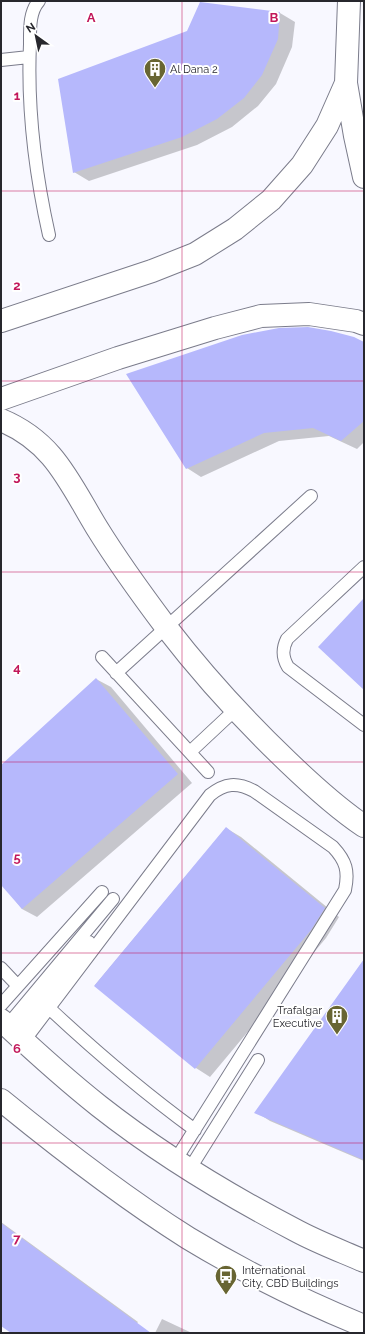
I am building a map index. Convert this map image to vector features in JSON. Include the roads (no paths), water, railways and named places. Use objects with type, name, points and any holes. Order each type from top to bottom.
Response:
[{"type":"street","points":[[349,1],[346,83],[354,136],[364,177]]},
{"type":"street","points":[[1,321],[152,271],[195,254],[235,229],[271,200],[302,165],[327,126],[346,83]]},
{"type":"street","points":[[1,399],[118,358],[215,328],[261,316],[309,314],[356,321],[364,324]]},
{"type":"street","points":[[1,420],[15,426],[35,439],[52,456],[67,476],[97,528],[130,578],[193,661],[236,709],[308,781],[364,826]]},
{"type":"street","points":[[12,1030],[59,1074],[99,1106],[182,1165],[230,1194],[297,1231],[364,1261]]},
{"type":"street","points":[[1,1100],[92,1172],[189,1238],[240,1268],[293,1295],[362,1327]]},
{"type":"lane","points":[[39,1],[35,5],[32,13],[29,57],[30,102],[33,146],[39,191],[49,235]]},
{"type":"lane","points":[[1,60],[29,57]]},
{"type":"lane","points":[[116,673],[312,496]]},
{"type":"lane","points":[[364,567],[287,639],[283,646],[282,653],[284,661],[288,667],[364,725]]},
{"type":"lane","points":[[102,657],[208,772]]},
{"type":"lane","points":[[190,752],[236,709]]},
{"type":"lane","points":[[12,1030],[49,1008],[210,795],[218,789],[226,786],[245,786],[333,847],[341,856],[347,868],[345,890],[195,1130],[182,1165]]},
{"type":"lane","points":[[1,1005],[102,892]]},
{"type":"lane","points":[[12,1030],[116,901]]},
{"type":"lane","points":[[1,968],[18,986]]},
{"type":"lane","points":[[49,1008],[119,1072],[156,1102],[195,1130]]},
{"type":"lane","points":[[182,1165],[258,1060]]},
{"type":"place","name":"Al Dana 2","points":[[155,88]]},
{"type":"place","name":"Trafalgar Executive","points":[[337,1036]]},
{"type":"place","name":"International City, CBD Buildings","points":[[226,1296]]}]
